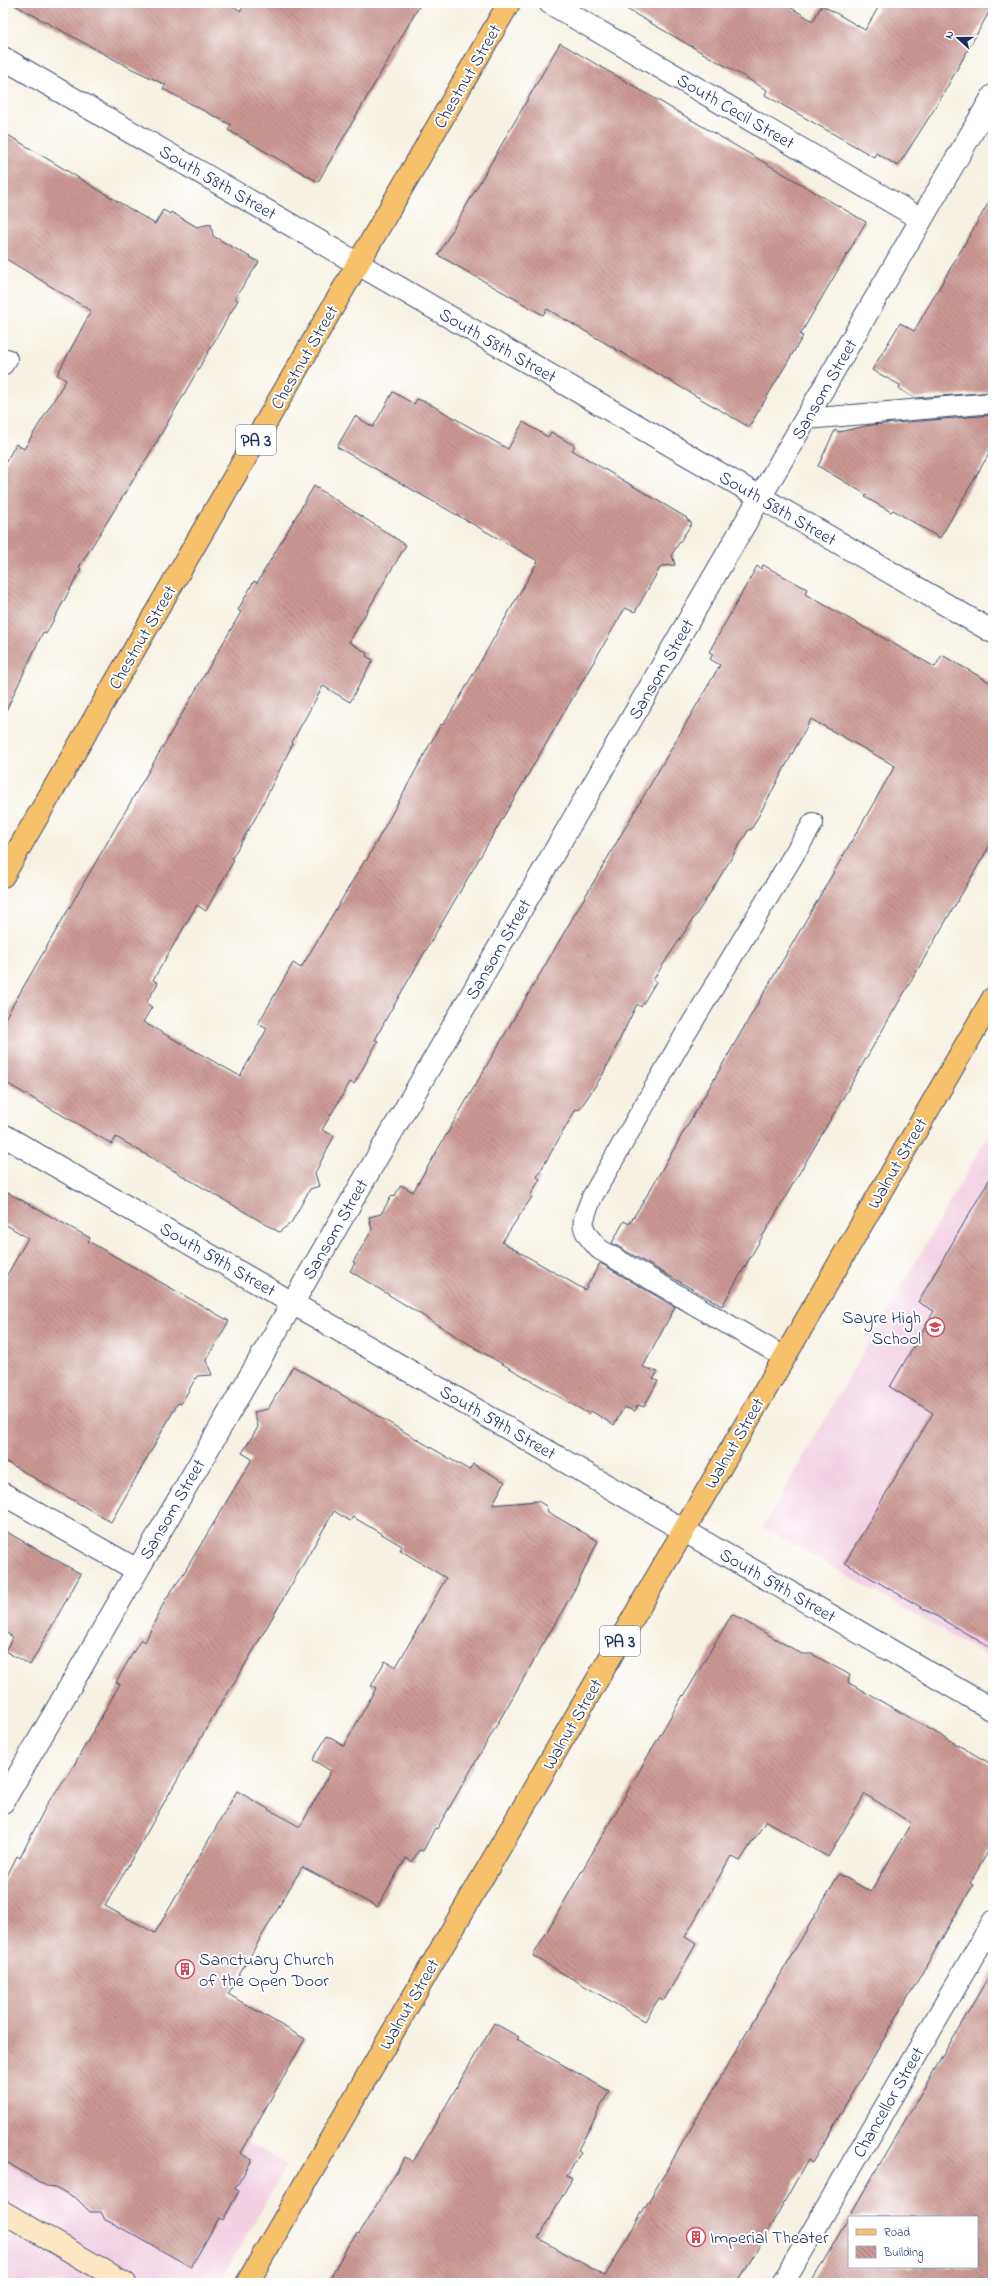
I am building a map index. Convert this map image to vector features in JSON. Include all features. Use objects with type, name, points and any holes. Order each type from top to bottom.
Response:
[{"type":"main road","name":"Chestnut Street","points":[[3,876],[509,3]]},
{"type":"main road","name":"Walnut Street","points":[[247,2283],[993,998]]},
{"type":"street","name":"South Cecil Street","points":[[550,3],[921,218]]},
{"type":"street","name":"South 58th Street","points":[[3,58],[993,632]]},
{"type":"street","name":"Sansom Street","points":[[3,1802],[993,96]]},
{"type":"street","name":"South 59th Street","points":[[3,1135],[993,1710]]},
{"type":"street","points":[[3,1494],[137,1570]]},
{"type":"street","name":"Chancellor Street","points":[[783,2283],[993,1922]]},
{"type":"street","points":[[3,2212],[125,2283]]},
{"type":"lane","points":[[806,419],[993,403]]},
{"type":"lane","points":[[784,1357],[599,1250],[584,1233],[584,1218],[592,1197],[680,1044],[813,823]]},
{"type":"shaded area","name":"Sayre High School","points":[[993,1127],[993,1660],[763,1527]]},
{"type":"shaded area","points":[[3,2001],[287,2165],[219,2283],[3,2283]]},
{"type":"building","points":[[11,3],[228,3],[241,11],[245,3],[421,3],[318,182],[228,130],[231,125],[163,89],[166,85],[130,68]]},
{"type":"building","points":[[616,3],[783,3],[813,21],[822,5],[865,30],[881,3],[993,3],[993,5],[937,105],[898,166],[876,153],[874,157],[765,95],[767,90]]},
{"type":"building","points":[[560,43],[866,222],[800,335],[803,336],[749,427],[547,309],[543,315],[438,255]]},
{"type":"building","points":[[3,132],[155,224],[163,210],[170,214],[171,212],[197,227],[211,224],[213,236],[259,262],[235,298],[238,300],[153,448],[79,567],[81,569],[46,634],[43,632],[3,717],[3,467],[16,444],[24,449],[66,380],[57,375],[91,311],[3,257]]},
{"type":"building","points":[[993,195],[993,392],[914,398],[899,389],[900,385],[872,370],[900,323],[914,331]]},
{"type":"building","points":[[393,392],[414,404],[417,399],[428,403],[508,449],[523,422],[548,437],[551,432],[575,446],[572,450],[687,518],[686,519],[692,523],[672,554],[675,565],[661,566],[635,612],[625,608],[387,1017],[375,1040],[378,1041],[354,1084],[350,1082],[322,1130],[334,1136],[315,1173],[319,1186],[310,1189],[291,1223],[279,1232],[116,1137],[112,1144],[3,1081],[3,1022],[241,612],[238,610],[254,581],[257,583],[314,486],[406,545],[349,642],[367,653],[366,656],[373,660],[350,702],[323,686],[292,742],[293,743],[256,817],[232,858],[234,860],[206,911],[197,905],[153,980],[158,983],[146,1003],[152,1007],[143,1022],[240,1076],[267,1029],[258,1024],[293,963],[301,968],[365,860],[366,861],[441,724],[443,725],[459,699],[538,561],[337,447],[355,416],[373,427]]},
{"type":"building","points":[[993,415],[993,447],[940,538],[893,510],[891,512],[865,497],[867,495],[818,466],[835,430],[839,432],[871,425]]},
{"type":"building","points":[[763,565],[807,589],[805,594],[935,667],[942,655],[993,684],[993,840],[722,1306],[612,1243],[624,1221],[629,1224],[646,1197],[895,766],[811,719],[751,830],[749,829],[707,898],[653,980],[656,982],[641,1007],[637,1004],[602,1076],[579,1110],[576,1109],[537,1177],[540,1179],[530,1196],[532,1197],[502,1242],[585,1290],[600,1263],[675,1307],[643,1367],[658,1372],[653,1379],[658,1381],[644,1407],[638,1405],[635,1411],[624,1407],[614,1425],[591,1411],[589,1414],[487,1355],[350,1271],[355,1263],[353,1262],[372,1230],[369,1217],[381,1214],[392,1195],[394,1197],[401,1185],[413,1192],[720,665],[710,659],[713,654],[709,652],[757,566],[761,569]]},
{"type":"building","points":[[993,1173],[993,1649],[845,1563],[933,1413],[890,1387],[934,1311],[918,1302]]},
{"type":"building","points":[[3,1190],[90,1238],[88,1241],[229,1321],[206,1360],[212,1375],[197,1376],[181,1404],[178,1403],[111,1522],[3,1460],[3,1282],[28,1238],[3,1223]]},
{"type":"building","points":[[293,1366],[469,1470],[473,1464],[505,1482],[492,1505],[538,1501],[546,1506],[548,1512],[598,1541],[576,1587],[423,1851],[419,1850],[412,1862],[406,1858],[377,1907],[302,1867],[228,1994],[305,2039],[240,2153],[252,2160],[235,2189],[239,2191],[223,2220],[219,2218],[191,2267],[105,2220],[101,2212],[90,2212],[77,2199],[55,2187],[46,2186],[3,2160],[3,1884],[17,1856],[20,1858],[47,1804],[70,1772],[120,1684],[116,1682],[141,1639],[145,1642],[165,1600],[182,1576],[252,1459],[242,1453],[258,1427],[254,1412],[268,1409]],"holes":[[[334,1511],[350,1521],[353,1517],[402,1546],[400,1550],[446,1578],[396,1667],[385,1661],[371,1686],[376,1688],[344,1746],[327,1736],[313,1760],[331,1771],[300,1827],[237,1791],[155,1933],[105,1906],[218,1708],[235,1682]]]},
{"type":"building","points":[[3,1530],[81,1574],[30,1665],[5,1651],[13,1637],[3,1631]]},
{"type":"building","points":[[732,1614],[802,1654],[812,1654],[850,1675],[848,1680],[849,1683],[993,1765],[993,1843],[970,1883],[973,1885],[812,2163],[808,2160],[738,2283],[327,2283],[349,2244],[357,2233],[359,2234],[405,2157],[413,2162],[494,2023],[519,2037],[517,2039],[609,2091],[578,2150],[581,2152],[567,2176],[572,2179],[538,2238],[605,2276],[839,1874],[871,1892],[911,1823],[865,1794],[828,1857],[766,1821],[740,1861],[731,1856],[685,1937],[696,1944],[664,2000],[659,1998],[645,2021],[533,1956],[683,1695],[684,1696]]},
{"type":"building","points":[[993,1969],[993,2283],[811,2283],[848,2219],[848,2268],[978,2268],[978,2216],[850,2216]]},
{"type":"place","name":"Sayre High School","points":[[935,1327]]},
{"type":"place","name":"Sanctuary Church of the Open Door","points":[[185,1969]]},
{"type":"place","name":"Imperial Theater","points":[[696,2237]]}]
